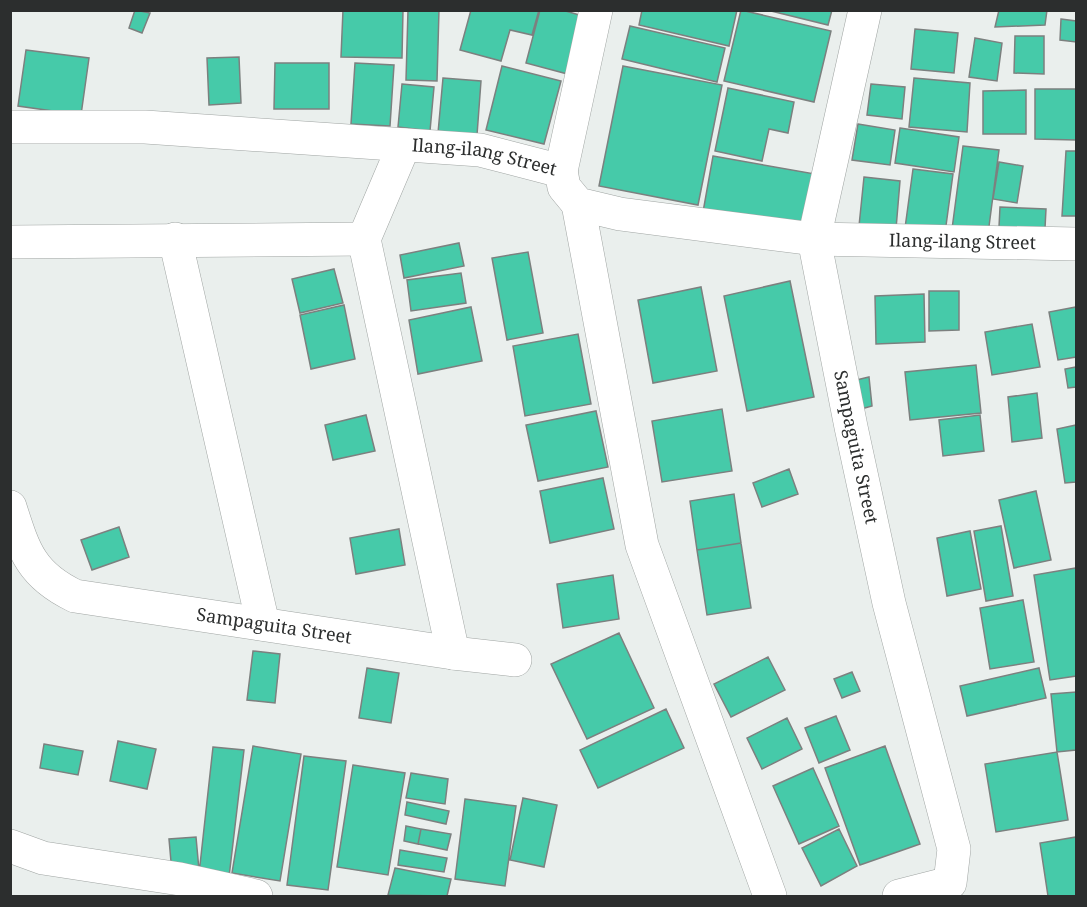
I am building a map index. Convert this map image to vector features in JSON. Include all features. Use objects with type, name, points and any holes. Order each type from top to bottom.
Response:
[{"type":"street","points":[[561,171],[596,10]]},
{"type":"street","name":"Sampaguita Street","points":[[865,10],[814,239],[889,603],[954,849],[950,883],[898,897]]},
{"type":"street","name":"Ilang-ilang Street","points":[[10,127],[145,127],[480,150],[561,171],[564,187],[578,204],[620,214],[814,239],[1077,244]]},
{"type":"street","points":[[404,145],[364,239],[453,653]]},
{"type":"street","points":[[578,204],[642,545],[770,897]]},
{"type":"street","points":[[175,239],[263,624]]},
{"type":"street","points":[[10,242],[364,239]]},
{"type":"street","name":"Sampaguita Street","points":[[10,507],[27,554],[40,574],[54,586],[75,596],[453,653],[515,660]]},
{"type":"street","points":[[10,846],[43,858],[180,879],[256,897]]},
{"type":"building","points":[[135,10],[150,13],[142,33],[129,28]]},
{"type":"building","points":[[343,10],[403,10],[402,58],[341,57]]},
{"type":"building","points":[[408,10],[439,10],[437,81],[406,80]]},
{"type":"building","points":[[471,10],[539,10],[532,35],[510,30],[501,61],[460,50]]},
{"type":"building","points":[[540,10],[562,10],[590,18],[575,76],[526,63]]},
{"type":"building","points":[[642,10],[737,10],[729,46],[639,25]]},
{"type":"building","points":[[741,10],[831,31],[814,102],[724,81]]},
{"type":"building","points":[[767,10],[832,10],[828,25]]},
{"type":"building","points":[[999,10],[1047,10],[1045,25],[995,27]]},
{"type":"building","points":[[1061,19],[1076,21],[1076,42],[1060,40]]},
{"type":"building","points":[[630,26],[725,48],[717,82],[622,59]]},
{"type":"building","points":[[915,29],[958,33],[954,73],[911,69]]},
{"type":"building","points":[[1015,36],[1044,36],[1044,74],[1014,73]]},
{"type":"building","points":[[975,38],[1002,43],[997,81],[969,77]]},
{"type":"building","points":[[26,50],[89,58],[81,115],[18,106]]},
{"type":"building","points":[[239,57],[241,103],[209,105],[207,58]]},
{"type":"building","points":[[275,63],[329,63],[329,109],[274,109]]},
{"type":"building","points":[[355,63],[394,65],[390,126],[351,124]]},
{"type":"building","points":[[502,66],[561,81],[544,144],[486,130]]},
{"type":"building","points":[[623,66],[722,85],[698,205],[599,186]]},
{"type":"building","points":[[443,78],[481,81],[477,135],[438,133]]},
{"type":"building","points":[[914,78],[970,83],[967,132],[909,127]]},
{"type":"building","points":[[402,84],[434,87],[430,131],[398,127]]},
{"type":"building","points":[[871,84],[905,87],[902,119],[867,115]]},
{"type":"building","points":[[728,88],[794,102],[788,133],[769,129],[762,161],[715,151]]},
{"type":"building","points":[[1035,89],[1076,89],[1076,140],[1035,139]]},
{"type":"building","points":[[1026,90],[1026,134],[983,134],[983,91]]},
{"type":"building","points":[[858,124],[895,130],[890,165],[852,160]]},
{"type":"building","points":[[900,128],[959,137],[954,172],[895,163]]},
{"type":"building","points":[[963,146],[999,150],[988,234],[952,229]]},
{"type":"building","points":[[1066,151],[1076,151],[1076,216],[1062,216]]},
{"type":"building","points":[[713,156],[815,174],[804,231],[703,212]]},
{"type":"building","points":[[999,162],[1023,166],[1017,203],[993,199]]},
{"type":"building","points":[[913,169],[953,174],[945,233],[905,228]]},
{"type":"building","points":[[864,177],[900,181],[896,229],[859,226]]},
{"type":"building","points":[[1000,207],[1046,209],[1045,228],[999,227]]},
{"type":"building","points":[[459,243],[464,266],[404,278],[400,255]]},
{"type":"building","points":[[528,252],[543,333],[507,340],[492,258]]},
{"type":"building","points":[[334,269],[343,303],[300,313],[292,279]]},
{"type":"building","points":[[461,273],[466,303],[411,311],[407,280]]},
{"type":"building","points":[[790,281],[814,397],[747,411],[724,296]]},
{"type":"building","points":[[701,287],[717,371],[653,383],[638,300]]},
{"type":"building","points":[[929,291],[959,291],[959,330],[929,331]]},
{"type":"building","points":[[924,294],[925,342],[876,344],[875,296]]},
{"type":"building","points":[[344,305],[355,359],[311,369],[300,315]]},
{"type":"building","points":[[471,307],[482,361],[418,374],[409,320]]},
{"type":"building","points":[[1076,307],[1076,357],[1058,360],[1049,312]]},
{"type":"building","points":[[1032,324],[1040,367],[992,375],[985,332]]},
{"type":"building","points":[[578,334],[591,404],[525,416],[513,346]]},
{"type":"building","points":[[976,365],[981,413],[910,420],[905,372]]},
{"type":"building","points":[[1076,367],[1076,387],[1068,388],[1065,369]]},
{"type":"building","points":[[869,377],[872,406],[861,409],[852,381]]},
{"type":"building","points":[[1037,393],[1042,438],[1012,442],[1008,397]]},
{"type":"building","points":[[722,409],[732,471],[662,482],[652,421]]},
{"type":"building","points":[[596,411],[608,467],[538,481],[526,425]]},
{"type":"building","points":[[366,415],[375,451],[333,460],[325,425]]},
{"type":"building","points":[[980,415],[984,451],[943,456],[939,420]]},
{"type":"building","points":[[1076,425],[1076,482],[1065,483],[1057,429]]},
{"type":"building","points":[[789,469],[798,494],[762,507],[753,483]]},
{"type":"building","points":[[603,478],[614,529],[550,543],[540,491]]},
{"type":"building","points":[[1036,491],[1051,560],[1014,568],[999,500]]},
{"type":"building","points":[[734,494],[741,543],[697,550],[690,501]]},
{"type":"building","points":[[1001,526],[1013,596],[986,601],[974,531]]},
{"type":"building","points":[[119,527],[129,557],[92,570],[81,540]]},
{"type":"building","points":[[399,529],[405,565],[356,574],[350,538]]},
{"type":"building","points":[[970,531],[981,589],[947,596],[937,538]]},
{"type":"building","points":[[741,543],[751,608],[707,615],[697,550]]},
{"type":"building","points":[[1076,568],[1076,676],[1050,680],[1034,575]]},
{"type":"building","points":[[613,575],[619,619],[563,628],[557,584]]},
{"type":"building","points":[[1023,600],[1034,662],[990,669],[980,608]]},
{"type":"building","points":[[619,633],[654,708],[587,739],[551,664]]},
{"type":"building","points":[[253,651],[280,654],[275,703],[247,700]]},
{"type":"building","points":[[768,657],[785,690],[731,717],[714,684]]},
{"type":"building","points":[[367,668],[399,673],[391,723],[359,718]]},
{"type":"building","points":[[1039,668],[1046,698],[967,716],[960,686]]},
{"type":"building","points":[[852,672],[860,691],[842,698],[834,679]]},
{"type":"building","points":[[1076,692],[1076,750],[1057,752],[1051,694]]},
{"type":"building","points":[[666,709],[684,748],[598,788],[580,750]]},
{"type":"building","points":[[836,716],[850,750],[819,763],[805,728]]},
{"type":"building","points":[[787,718],[802,749],[762,769],[747,738]]},
{"type":"building","points":[[118,741],[156,749],[147,789],[110,781]]},
{"type":"building","points":[[44,744],[83,751],[78,775],[40,768]]},
{"type":"building","points":[[253,746],[301,754],[280,881],[232,873]]},
{"type":"building","points":[[885,746],[920,844],[860,865],[825,768]]},
{"type":"building","points":[[213,747],[244,750],[229,877],[199,874]]},
{"type":"building","points":[[1057,752],[1068,820],[996,832],[985,764]]},
{"type":"building","points":[[304,756],[346,761],[328,890],[287,885]]},
{"type":"building","points":[[353,765],[405,773],[388,875],[337,867]]},
{"type":"building","points":[[813,768],[839,826],[799,844],[773,786]]},
{"type":"building","points":[[411,773],[448,779],[445,804],[406,798]]},
{"type":"building","points":[[523,798],[557,805],[544,867],[510,860]]},
{"type":"building","points":[[465,799],[516,806],[505,886],[455,879]]},
{"type":"building","points":[[407,802],[449,811],[446,824],[405,815]]},
{"type":"building","points":[[406,826],[421,829],[418,844],[404,841]]},
{"type":"building","points":[[421,829],[451,834],[447,850],[418,844]]},
{"type":"building","points":[[839,829],[857,866],[821,886],[802,848]]},
{"type":"building","points":[[196,837],[199,870],[172,873],[169,839]]},
{"type":"building","points":[[1076,837],[1076,896],[1048,896],[1040,843]]},
{"type":"building","points":[[400,850],[447,858],[444,872],[398,865]]},
{"type":"building","points":[[395,868],[451,879],[447,896],[388,895]]}]
